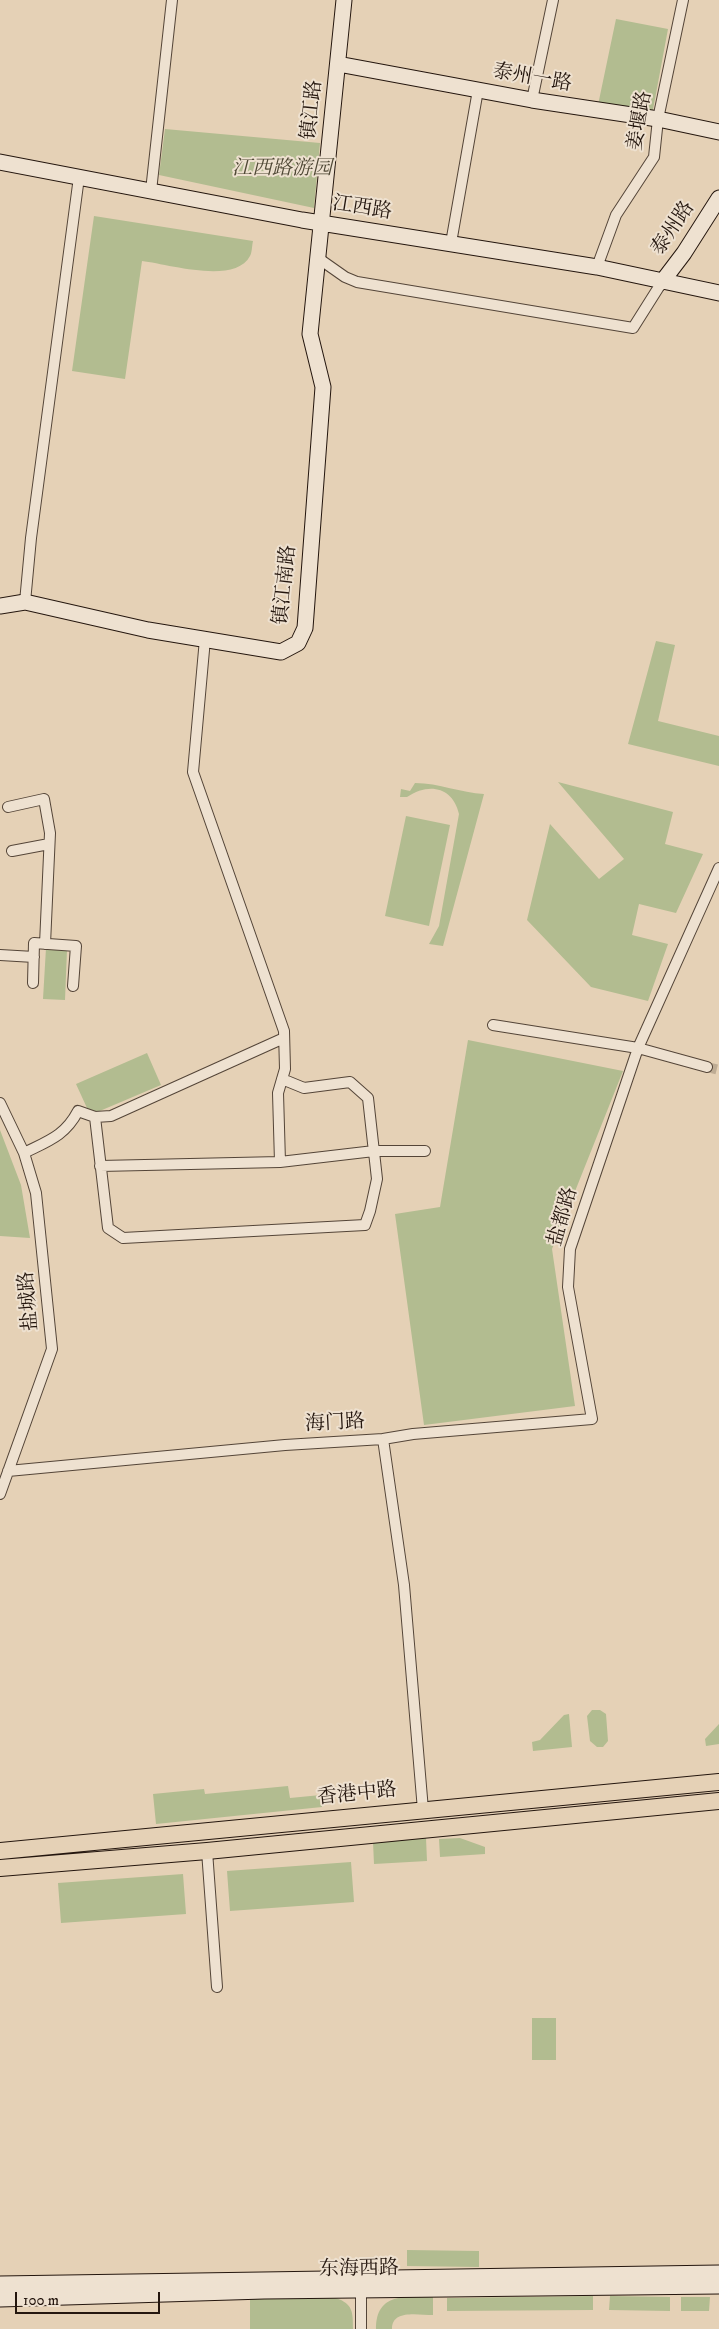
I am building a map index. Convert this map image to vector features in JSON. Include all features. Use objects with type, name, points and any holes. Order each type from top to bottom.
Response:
[{"type":"main road","name":"镇江路","points":[[322,223],[344,0]]},
{"type":"main road","name":"泰州一路","points":[[338,64],[532,100],[658,119],[719,132]]},
{"type":"main road","name":"江西路","points":[[0,162],[322,223],[597,267],[719,293]]},
{"type":"main road","name":"泰州路","points":[[662,282],[684,253],[719,198]]},
{"type":"main road","name":"镇江南路","points":[[0,606],[24,602],[148,630],[281,652],[298,643],[305,628],[323,387],[310,334],[322,223]]},
{"type":"main road","name":"香港中路","points":[[0,1851],[719,1782]]},
{"type":"main road","name":"香港中路","points":[[0,1868],[207,1851],[719,1801]]},
{"type":"main road","name":"东海西路","points":[[0,2299],[719,2273]]},
{"type":"main road","name":"东海西路","points":[[0,2284],[719,2286]]},
{"type":"street","points":[[151,191],[172,0]]},
{"type":"street","points":[[532,100],[553,0]]},
{"type":"street","name":"姜堰路","points":[[597,267],[616,215],[654,157],[658,119],[683,0]]},
{"type":"street","points":[[451,243],[478,90]]},
{"type":"street","points":[[24,602],[79,177]]},
{"type":"street","points":[[318,258],[344,277],[357,282],[633,328],[662,282]]},
{"type":"street","points":[[205,639],[193,772],[284,1031],[286,1069],[278,1093],[280,1162]]},
{"type":"street","points":[[8,807],[44,799],[50,844],[46,944]]},
{"type":"street","points":[[12,851],[50,844]]},
{"type":"street","name":"盐都路","points":[[383,1439],[413,1434],[592,1420],[568,1287],[570,1248],[638,1048],[719,868]]},
{"type":"street","points":[[32,983],[34,943],[76,946],[73,986]]},
{"type":"street","points":[[0,955],[34,957]]},
{"type":"street","points":[[492,1025],[638,1048],[707,1067]]},
{"type":"street","points":[[24,1153],[61,1134],[71,1124],[78,1110],[95,1117],[111,1116],[284,1038]]},
{"type":"street","points":[[95,1117],[108,1228],[123,1238],[365,1225],[377,1179],[368,1098],[350,1082],[304,1088],[282,1079]]},
{"type":"street","name":"盐城路","points":[[0,1103],[24,1153],[36,1193],[52,1349],[0,1494]]},
{"type":"street","points":[[100,1166],[280,1162],[374,1151],[425,1150]]},
{"type":"street","name":"海门路","points":[[8,1471],[285,1445],[383,1439],[404,1585],[423,1810]]},
{"type":"street","points":[[207,1851],[217,1987]]},
{"type":"street","points":[[361,2285],[361,2329]]},
{"type":"green space","points":[[616,19],[668,29],[652,115],[598,105]]},
{"type":"green space","name":"江西路游园","points":[[165,129],[320,143],[314,208],[159,175]]},
{"type":"green space","points":[[94,216],[253,241],[250,256],[242,265],[230,269],[216,271],[200,270],[142,261],[125,379],[72,371]]},
{"type":"green space","points":[[656,641],[675,645],[658,721],[719,736],[719,766],[628,744]]},
{"type":"green space","points":[[558,782],[673,812],[665,844],[703,854],[676,913],[639,904],[632,935],[668,944],[648,1001],[591,987],[527,920],[550,824],[599,879],[624,859]]},
{"type":"green space","points":[[415,783],[484,794],[443,946],[429,944],[439,926],[459,814],[451,798],[439,790],[424,790],[415,792],[407,797],[400,797],[401,789],[410,791]]},
{"type":"green space","points":[[406,816],[450,825],[429,926],[385,916]]},
{"type":"green space","points":[[46,948],[67,950],[65,1000],[43,999]]},
{"type":"green space","points":[[468,1040],[623,1071],[552,1249],[575,1406],[424,1425],[395,1214],[440,1207]]},
{"type":"green space","points":[[147,1053],[161,1085],[95,1113],[87,1108],[76,1084]]},
{"type":"green space","points":[[0,1130],[21,1185],[30,1238],[0,1236]]},
{"type":"green space","points":[[592,1710],[600,1710],[606,1714],[608,1741],[603,1747],[597,1747],[590,1741],[587,1716]]},
{"type":"green space","points":[[569,1714],[572,1747],[533,1751],[532,1742],[540,1740],[564,1715]]},
{"type":"green space","points":[[719,1724],[719,1744],[706,1746],[705,1739]]},
{"type":"green space","points":[[288,1786],[290,1798],[321,1795],[322,1807],[156,1824],[153,1794],[204,1789],[205,1794]]},
{"type":"green space","points":[[426,1838],[427,1861],[374,1864],[373,1842]]},
{"type":"green space","points":[[460,1838],[485,1847],[485,1854],[440,1857],[439,1839]]},
{"type":"green space","points":[[351,1862],[354,1902],[230,1911],[227,1871]]},
{"type":"green space","points":[[183,1874],[186,1914],[61,1923],[58,1883]]},
{"type":"green space","points":[[532,2018],[556,2018],[556,2060],[532,2060]]},
{"type":"green space","points":[[407,2250],[479,2251],[479,2267],[407,2266]]},
{"type":"green space","points":[[433,2296],[433,2315],[407,2314],[396,2318],[392,2329],[376,2329],[377,2317],[381,2308],[387,2303],[403,2297]]},
{"type":"green space","points":[[593,2296],[593,2310],[447,2311],[447,2298]]},
{"type":"green space","points":[[610,2296],[670,2297],[670,2311],[609,2310]]},
{"type":"green space","points":[[250,2297],[336,2298],[342,2300],[351,2309],[353,2329],[250,2329]]},
{"type":"green space","points":[[681,2297],[710,2297],[709,2311],[681,2311]]},
{"type":"tunnel","points":[[707,1067],[719,1070]]}]
